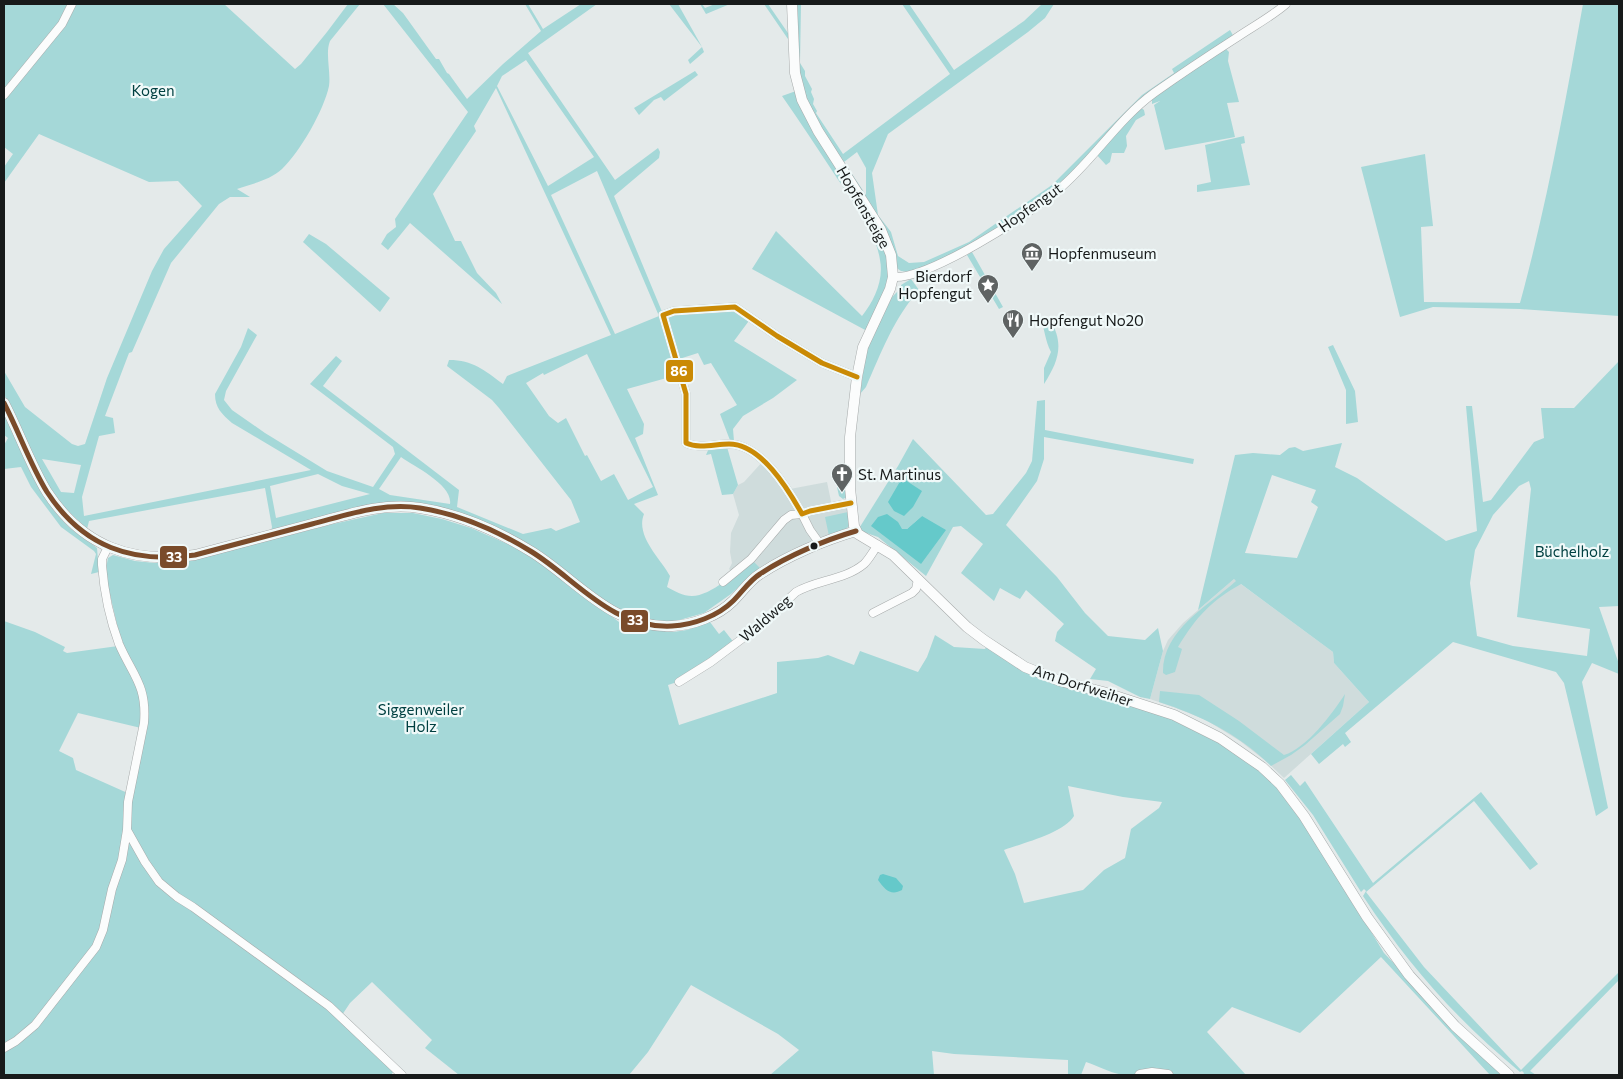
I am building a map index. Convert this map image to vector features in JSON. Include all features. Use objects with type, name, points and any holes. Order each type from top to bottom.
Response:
[{"type":"street","points":[[4,95],[62,24],[72,4]]},
{"type":"street","name":"Hopfensteige","points":[[792,4],[795,73],[802,100],[818,131],[885,238],[893,263],[890,290],[863,347],[857,377],[849,455],[854,526],[856,531]]},
{"type":"street","name":"Hopfengut","points":[[892,278],[910,275],[949,259],[1008,225],[1048,198],[1065,184],[1121,122],[1144,101],[1198,62],[1286,4]]},
{"type":"street","points":[[820,544],[777,474],[760,458],[741,446],[730,444],[706,446],[686,443],[686,394],[684,382],[665,326],[664,315],[674,311],[735,307],[777,336],[822,363],[857,377]]},
{"type":"street","points":[[4,403],[38,476],[56,504],[77,526],[108,547],[133,555],[174,558],[362,511],[394,506],[420,508],[468,520],[513,541],[554,567],[610,611],[628,620],[648,625],[669,626],[689,624],[710,616],[732,602],[758,574],[820,544],[856,531]]},
{"type":"street","points":[[723,582],[751,559],[784,520],[791,515],[852,503]]},
{"type":"street","name":"Am Dorfweiher","points":[[856,531],[862,537],[878,545],[901,561],[972,631],[1025,667],[1060,681],[1103,692],[1188,721],[1220,738],[1262,767],[1280,784],[1304,816],[1358,904],[1390,951],[1442,1013],[1471,1042],[1509,1075]]},
{"type":"street","name":"Waldweg","points":[[679,682],[763,623],[796,592],[863,565],[878,545]]},
{"type":"street","points":[[4,1048],[16,1041],[35,1025],[96,947],[104,930],[112,889],[122,860],[127,830],[128,802],[145,712],[140,685],[119,643],[110,610],[102,565],[102,559],[108,547]]},
{"type":"street","points":[[873,612],[912,592],[916,589],[918,579]]},
{"type":"street","points":[[127,830],[159,882],[329,1006],[402,1075]]},
{"type":"street","points":[[1140,1075],[1152,1073],[1168,1075]]},
{"type":"shaded area","points":[[764,460],[790,489],[827,482],[832,506],[849,503],[852,528],[761,569],[734,574],[729,569],[732,563],[730,552],[731,533],[739,515],[733,494],[738,485],[744,482]]},
{"type":"shaded area","points":[[1234,579],[1333,652],[1334,663],[1369,702],[1284,778],[1240,741],[1206,720],[1150,699],[1163,651],[1168,640],[1183,623]]},
{"type":"green space","name":"Kogen","points":[[4,4],[224,4],[295,69],[348,4],[360,4],[330,41],[328,51],[329,86],[326,96],[317,118],[289,162],[272,176],[237,189],[250,197],[230,197],[219,204],[171,263],[132,352],[129,353],[105,416],[113,418],[115,433],[99,436],[82,497],[84,516],[311,470],[232,423],[222,414],[218,407],[215,394],[241,347],[248,328],[257,335],[226,391],[224,400],[232,410],[265,433],[327,471],[373,487],[395,454],[393,447],[310,384],[336,356],[342,361],[323,386],[459,490],[457,507],[523,534],[551,528],[556,531],[580,522],[571,500],[492,400],[447,366],[449,360],[472,364],[503,384],[507,376],[611,335],[496,88],[474,126],[476,131],[433,194],[455,241],[461,241],[477,273],[496,293],[502,304],[410,223],[388,250],[381,244],[387,234],[396,227],[395,219],[468,112],[383,4],[393,4],[403,13],[467,99],[541,31],[525,4],[528,4],[543,29],[581,4],[597,4],[528,53],[615,180],[658,148],[660,152],[659,158],[614,196],[663,314],[732,306],[751,318],[734,341],[797,380],[773,398],[743,416],[733,429],[734,441],[731,443],[720,414],[737,405],[711,363],[704,365],[698,353],[676,360],[681,374],[627,389],[644,424],[643,434],[635,438],[658,495],[634,504],[644,514],[642,522],[643,531],[650,547],[670,576],[667,587],[682,594],[699,595],[724,582],[751,559],[761,569],[704,613],[676,621],[653,622],[616,610],[566,572],[455,512],[428,504],[409,502],[384,503],[271,531],[272,527],[265,488],[89,521],[87,529],[64,507],[51,491],[4,394],[4,371],[25,407],[72,444],[78,446],[85,444],[107,378],[152,271],[164,249],[202,206],[178,181],[149,182],[39,134],[4,183],[4,167],[13,154],[4,147]],"holes":[[[526,60],[594,157],[548,186],[497,86],[502,76]],[[597,171],[659,316],[615,334],[551,195]],[[587,354],[653,487],[628,500],[614,474],[601,481],[587,455],[585,456],[566,418],[558,423],[549,416],[526,383],[543,373],[544,375]],[[401,457],[440,483],[446,490],[450,504],[390,495],[379,489]],[[42,459],[81,465],[74,493],[61,492]],[[318,474],[342,486],[370,494],[276,518],[270,486]]]},
{"type":"green space","points":[[669,4],[678,4],[702,47]]},
{"type":"green space","points":[[700,4],[705,8],[715,4],[730,4],[706,14]]},
{"type":"green space","points":[[764,4],[768,4],[790,36],[790,42]]},
{"type":"green space","points":[[797,4],[801,4],[800,63],[812,89],[816,113],[843,154],[950,74],[902,4],[909,4],[954,70],[1024,21],[1042,4],[1054,4],[1045,18],[1028,32],[888,134],[872,173],[878,215],[891,232],[898,256],[909,263],[924,262],[969,242],[1052,185],[1142,95],[1174,73],[1172,69],[1230,30],[1234,37],[1171,79],[1073,172],[1040,200],[985,236],[938,261],[909,272],[901,271],[895,267],[892,251],[807,102],[799,75]],"holes":[[[857,152],[866,168],[866,195],[844,162]]]},
{"type":"green space","points":[[1583,4],[1619,4],[1619,316],[1520,309],[1433,307],[1400,317],[1361,167],[1425,154],[1433,226],[1421,227],[1424,302],[1520,303],[1547,191]]},
{"type":"green space","points":[[702,47],[704,52],[690,64],[688,60]]},
{"type":"green space","points":[[1226,49],[1229,52],[1228,61],[1239,102],[1227,103],[1235,137],[1165,150],[1154,105],[1160,101],[1152,104],[1152,97],[1221,50]]},
{"type":"green space","points":[[695,71],[698,75],[664,101],[661,97],[654,100],[639,115],[634,108]]},
{"type":"green space","points":[[796,91],[872,222],[886,251],[889,280],[867,331],[752,269],[776,231],[862,316],[874,297],[881,275],[877,247],[867,224],[782,96]]},
{"type":"green space","points":[[1140,107],[1144,110],[1145,115],[1136,120],[1126,136],[1127,146],[1124,153],[1112,153],[1110,162],[1106,165],[1096,154]]},
{"type":"green space","points":[[1244,136],[1245,143],[1241,144],[1250,185],[1197,192],[1197,185],[1211,182],[1205,145]]},
{"type":"green space","points":[[309,234],[326,244],[390,298],[380,312],[303,242]]},
{"type":"green space","points":[[972,252],[1003,307],[999,309],[967,255]]},
{"type":"green space","points":[[911,279],[919,290],[895,324],[866,387],[860,394],[866,353],[872,334],[877,328],[892,297],[901,288],[901,285]]},
{"type":"green space","points":[[1040,318],[1050,320],[1055,329],[1058,345],[1056,360],[1044,384],[1044,368],[1051,352]]},
{"type":"green space","points":[[1333,345],[1355,391],[1358,422],[1346,424],[1346,390],[1328,347]]},
{"type":"green space","name":"Büchelholz","points":[[1619,361],[1619,606],[1599,607],[1619,664],[1619,674],[1592,663],[1582,682],[1608,808],[1596,816],[1564,683],[1556,672],[1453,642],[1345,733],[1351,742],[1345,747],[1343,744],[1319,764],[1311,754],[1369,702],[1334,663],[1333,652],[1241,584],[1213,603],[1198,618],[1178,647],[1182,649],[1175,672],[1166,675],[1163,673],[1165,658],[1170,644],[1178,632],[1200,610],[1236,581],[1234,579],[1198,610],[1235,455],[1253,453],[1280,455],[1289,448],[1295,447],[1303,451],[1342,443],[1335,467],[1357,478],[1446,541],[1477,531],[1466,406],[1472,406],[1483,502],[1491,500],[1534,442],[1544,438],[1541,408],[1574,408]],"holes":[[[1272,475],[1316,490],[1311,502],[1318,507],[1297,558],[1245,553]],[[1529,481],[1531,489],[1517,617],[1590,629],[1587,656],[1513,646],[1477,636],[1470,583],[1475,550],[1493,515],[1519,486]]]},
{"type":"green space","points":[[1045,400],[1045,430],[1194,459],[1193,464],[1044,437],[1044,459],[1037,481],[1006,525],[1057,577],[1085,613],[1108,636],[1145,640],[1158,628],[1163,651],[1150,699],[1140,697],[1108,681],[1090,679],[1096,669],[1055,641],[1057,632],[1064,624],[1026,590],[1020,599],[1000,588],[994,601],[961,573],[983,544],[961,526],[953,527],[926,576],[878,537],[858,530],[913,439],[986,515],[993,514],[1026,473],[1032,461],[1037,401]],"holes":[[[922,516],[921,564],[901,529],[907,529]]]},
{"type":"green space","points":[[4,411],[36,484],[68,526],[97,548],[99,572],[91,574],[96,554],[94,551],[61,527],[31,487],[21,467],[4,469],[4,445],[8,438],[4,435]]},
{"type":"green space","points":[[727,447],[738,485],[733,494],[722,495],[711,454],[706,455],[709,448]]},
{"type":"green space","points":[[845,481],[847,497],[843,499],[839,496],[837,487],[839,483]]},
{"type":"green space","points":[[848,512],[850,524],[848,527],[841,532],[829,536],[825,517]]},
{"type":"green space","name":"Siggenweiler Holz","points":[[383,513],[413,513],[442,519],[471,528],[528,553],[619,622],[642,629],[673,632],[687,630],[710,622],[719,634],[724,630],[735,644],[683,680],[668,685],[679,725],[777,693],[777,662],[818,658],[828,655],[854,665],[860,651],[918,672],[927,657],[935,635],[954,647],[985,649],[987,646],[1015,664],[1049,681],[1107,700],[1160,714],[1199,730],[1237,752],[1266,775],[1293,803],[1384,953],[1499,1072],[1499,1075],[1490,1075],[1381,957],[1300,1033],[1232,1007],[1207,1032],[1246,1075],[1161,1075],[1156,1070],[1122,1075],[1086,1062],[1081,1075],[1068,1075],[1068,1060],[954,1054],[932,1051],[934,1075],[770,1075],[799,1050],[778,1034],[691,985],[648,1052],[629,1075],[459,1075],[425,1048],[432,1040],[372,982],[350,1003],[342,1015],[330,1004],[235,935],[233,938],[327,1008],[391,1069],[393,1072],[391,1075],[4,1075],[4,621],[35,632],[65,647],[63,651],[67,653],[118,646],[139,695],[142,716],[141,728],[78,713],[59,751],[73,758],[76,770],[132,795],[145,733],[147,718],[146,697],[143,685],[119,633],[105,573],[108,558],[113,555],[135,561],[155,563],[189,561]],"holes":[[[1068,786],[1123,797],[1162,802],[1159,808],[1131,829],[1125,858],[1104,870],[1083,890],[1024,903],[1015,874],[1004,850],[1042,837],[1062,828],[1069,822],[1074,816]]]},
{"type":"green space","points":[[1160,691],[1199,695],[1239,721],[1284,755],[1293,751],[1310,738],[1345,694],[1340,714],[1305,745],[1271,766],[1246,745],[1219,727],[1159,702]]},
{"type":"green space","points":[[1291,775],[1300,786],[1305,781],[1373,883],[1481,792],[1538,864],[1530,870],[1474,801],[1366,892],[1424,967],[1521,1070],[1619,972],[1619,980],[1530,1071],[1536,1075],[1523,1075],[1522,1071],[1520,1072],[1496,1052],[1434,990],[1416,968],[1363,896],[1366,891],[1364,889],[1361,892],[1313,815],[1285,780]]},
{"type":"water","points":[[902,478],[922,491],[913,507],[904,516],[894,511],[888,502]]},
{"type":"water","points":[[887,514],[898,522],[902,529],[907,529],[922,516],[946,530],[921,564],[871,526],[878,517]]},
{"type":"water","points":[[883,874],[896,878],[903,886],[902,890],[898,892],[888,891],[878,880],[880,875]]},
{"type":"transit line","name":"86","points":[[851,503],[802,514],[781,481],[752,451],[741,446],[729,444],[702,446],[686,443],[686,394],[663,315],[674,311],[735,307],[777,336],[822,363],[857,377]]},
{"type":"transit line","name":"33","points":[[4,403],[41,481],[61,511],[76,526],[93,538],[111,548],[130,554],[150,557],[195,555],[365,510],[392,507],[420,508],[464,519],[506,537],[548,563],[596,601],[631,620],[651,625],[672,626],[697,622],[713,615],[733,601],[753,579],[771,567],[806,549],[856,531]]},
{"type":"place","name":"Hopfenmuseum","points":[[1032,272]]},
{"type":"place","name":"Bierdorf Hopfengut","points":[[988,304]]},
{"type":"place","name":"Hopfengut No20","points":[[1013,339]]},
{"type":"place","name":"St. Martinus","points":[[842,493]]}]
